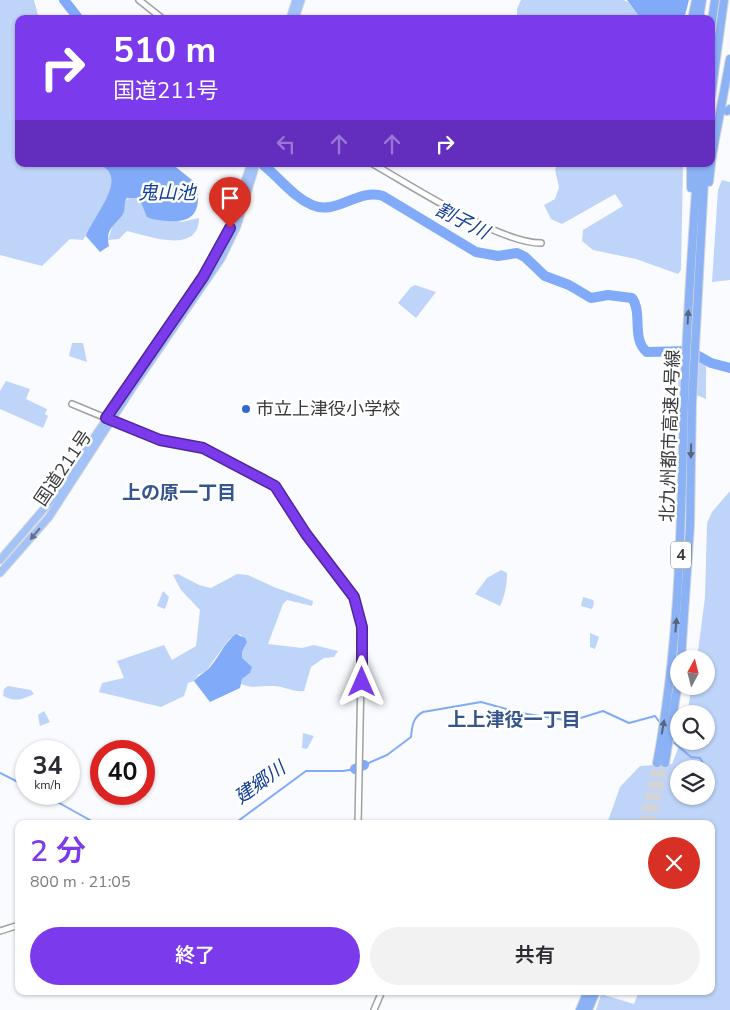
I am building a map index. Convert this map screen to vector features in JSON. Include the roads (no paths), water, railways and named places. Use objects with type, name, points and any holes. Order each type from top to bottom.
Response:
[{"type":"highway","points":[[291,15],[296,0]]},
{"type":"highway","points":[[296,15],[301,0]]},
{"type":"highway","points":[[693,15],[696,0]]},
{"type":"highway","points":[[700,15],[702,0]]},
{"type":"highway","points":[[713,15],[715,0]]},
{"type":"highway","points":[[715,66],[724,0]]},
{"type":"highway","points":[[715,140],[730,59]]},
{"type":"highway","name":"国道211号","points":[[0,573],[49,517],[109,420],[216,256],[235,216],[250,167]]},
{"type":"highway","name":"国道211号","points":[[0,560],[54,496],[131,390],[221,259],[237,226],[255,167]]},
{"type":"highway","points":[[691,167],[692,240]]},
{"type":"highway","name":"北九州都市高速4号線","points":[[682,650],[690,526],[688,402],[697,287],[697,261],[692,240],[698,167]]},
{"type":"highway","name":"北九州都市高速4号線","points":[[671,705],[688,402],[705,167]]},
{"type":"highway","points":[[697,261],[710,167]]},
{"type":"highway","name":"4","points":[[661,763],[670,714]]},
{"type":"highway","points":[[580,1010],[590,995]]},
{"type":"highway","points":[[588,1010],[591,995]]},
{"type":"street","points":[[139,0],[158,15]]},
{"type":"street","points":[[378,167],[462,214],[524,242],[542,243]]},
{"type":"street","points":[[72,404],[160,440],[203,448],[275,486],[306,534],[350,591],[360,615],[362,643],[358,820]]},
{"type":"street","points":[[0,930],[15,926]]},
{"type":"street","points":[[374,1010],[380,995]]},
{"type":"water","points":[[627,0],[689,0],[685,15],[638,15]]},
{"type":"water","name":"鬼山池","points":[[102,167],[176,167],[197,184],[197,208],[190,217],[184,220],[157,220],[147,217],[140,200],[127,198],[123,214],[108,235],[109,246],[100,252],[86,236],[108,196],[111,186],[111,177],[106,169]]},
{"type":"water","points":[[236,634],[245,638],[247,642],[242,652],[242,658],[252,667],[250,673],[242,679],[240,688],[210,702],[194,681],[210,667]]},
{"type":"waterway","name":"割子川","points":[[64,0],[76,15]]},
{"type":"waterway","name":"割子川","points":[[266,167],[292,192],[312,205],[330,207],[365,196],[383,196],[476,252],[498,256],[517,253],[525,257],[545,276],[569,285],[591,298],[608,295],[632,298],[637,311],[639,340],[647,352],[690,351],[711,363],[730,368]]},
{"type":"waterway","name":"建郷川","points":[[364,765],[387,755],[411,737],[415,719],[423,712],[481,702],[521,713],[571,721],[603,711],[629,723],[655,716],[661,724]]},
{"type":"waterway","name":"建郷川","points":[[683,750],[691,757],[700,758],[701,760]]},
{"type":"waterway","name":"建郷川","points":[[355,769],[364,765]]},
{"type":"waterway","name":"建郷川","points":[[239,820],[306,771],[343,771],[355,769]]},
{"type":"waterway","name":"建郷川","points":[[0,773],[15,780]]},
{"type":"waterway","name":"建郷川","points":[[63,805],[90,820]]},
{"type":"tunnel","points":[[644,820],[657,763]]},
{"type":"tunnel","points":[[652,820],[665,763]]},
{"type":"place","name":"市立上津役小学校","points":[[246,409]]},
{"type":"district","name":"上の原一丁目","points":[[179,493]]},
{"type":"district","name":"上上津役一丁目","points":[[514,720]]}]
